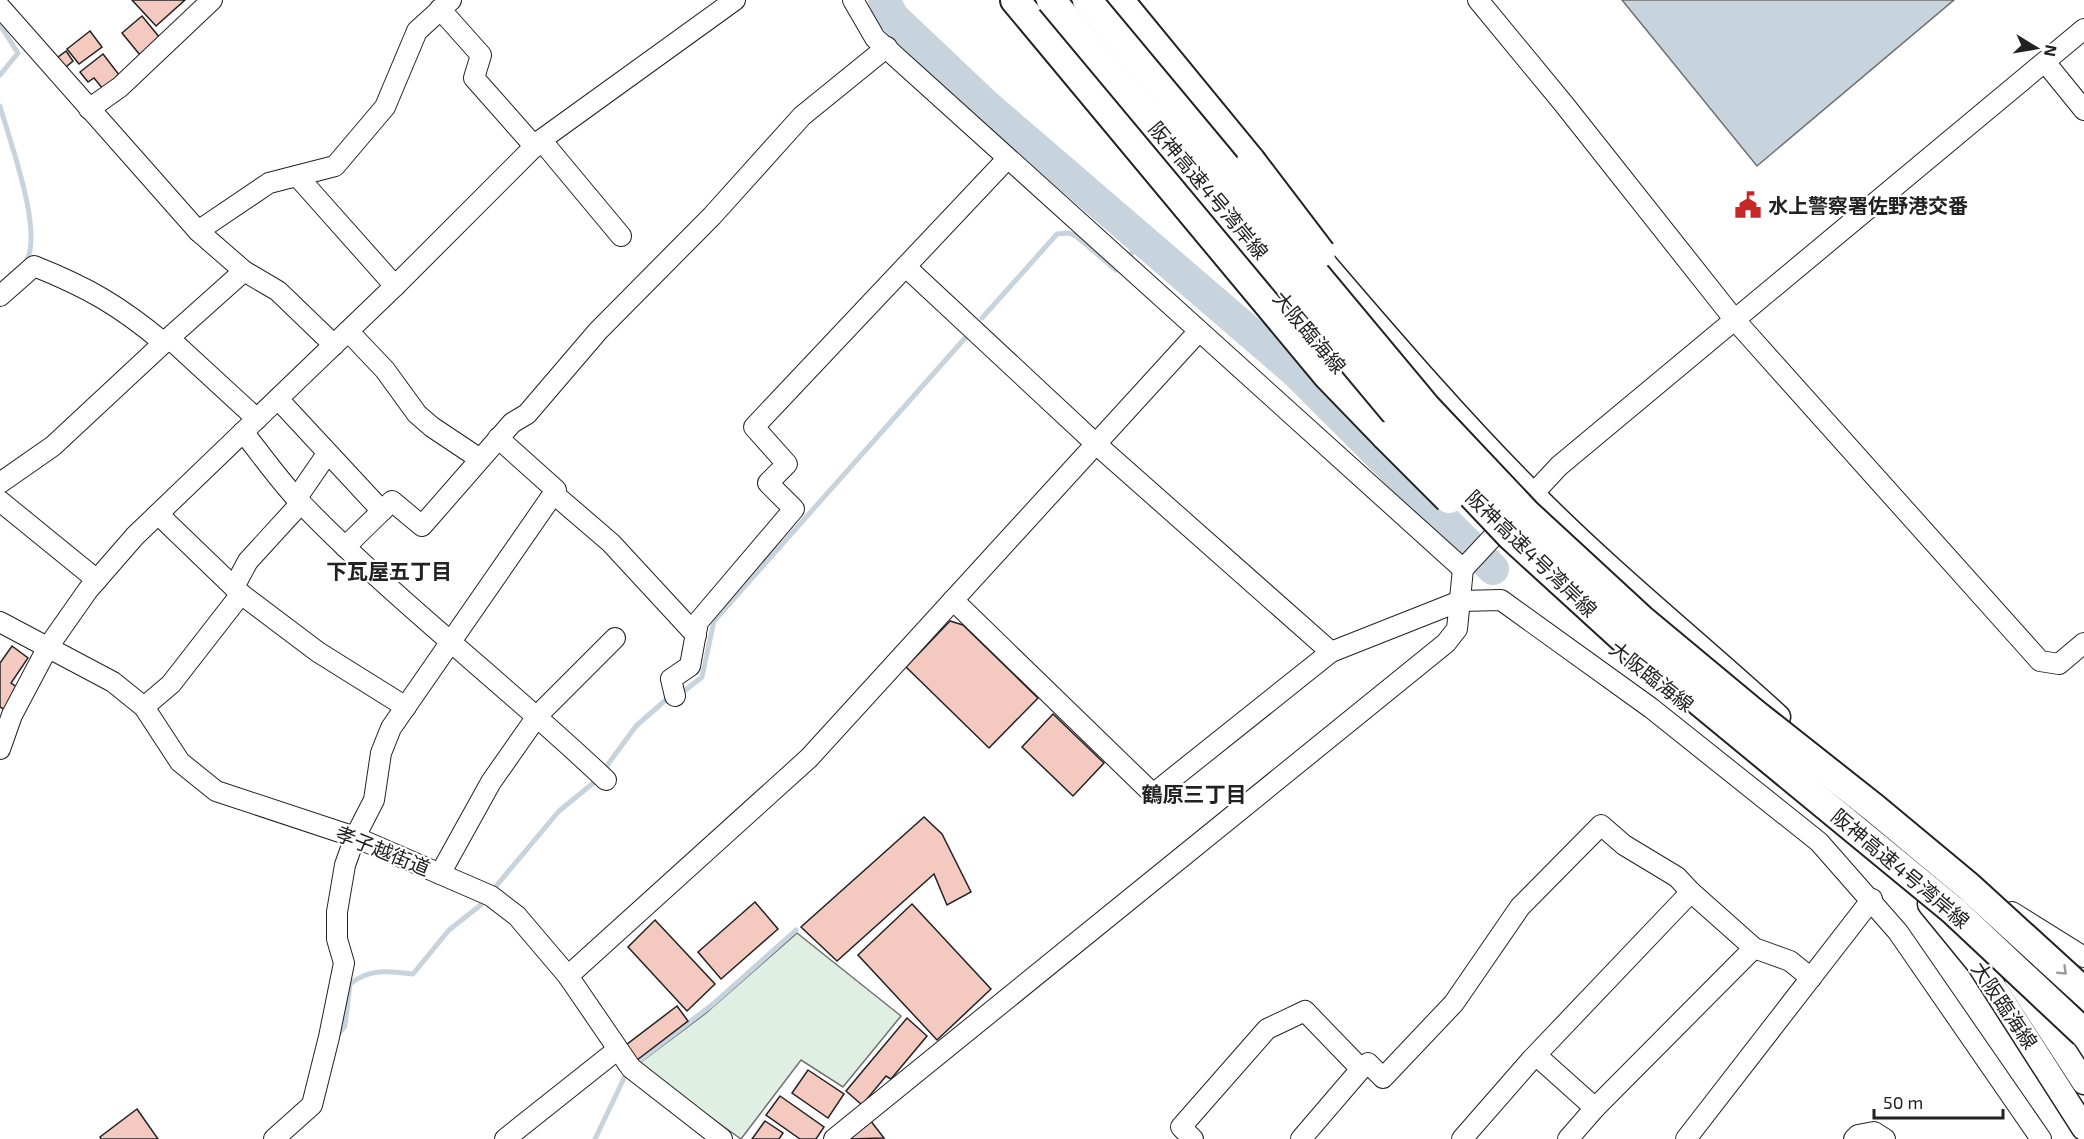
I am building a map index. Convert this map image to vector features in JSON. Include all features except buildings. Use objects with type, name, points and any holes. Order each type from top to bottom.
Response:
[{"type":"highway","points":[[1015,0],[1328,376],[1386,436],[1468,518],[1547,589],[1740,738]]},
{"type":"highway","name":"阪神高速4号湾岸線","points":[[1052,0],[1359,370],[1458,482],[1568,590],[1740,738],[1857,830],[1954,911],[2062,1046]]},
{"type":"highway","name":"阪神高速4号湾岸線","points":[[1087,0],[1426,406],[1527,514],[1642,620],[1755,714],[1874,808],[1977,895],[2084,992]]},
{"type":"highway","points":[[1119,0],[1251,161],[1380,332],[1449,416],[1642,620]]},
{"type":"main road","name":"大阪臨海線","points":[[1030,0],[1367,400],[1496,533],[1621,653],[1842,825],[1912,885],[1947,922],[2062,1046],[2084,1128]]},
{"type":"main road","name":"大阪臨海線","points":[[1103,0],[1240,166],[1424,379],[1532,495],[1654,609],[1812,747],[1920,850],[1989,939],[2062,1046],[2084,1083]]},
{"type":"street","points":[[89,109],[120,87],[212,0]]},
{"type":"street","points":[[0,749],[12,715],[48,647],[97,580],[158,514],[395,286],[538,143],[735,0]]},
{"type":"street","points":[[853,0],[875,38],[1463,569]]},
{"type":"street","points":[[1478,0],[1734,319],[2040,661],[2059,664],[2084,643]]},
{"type":"street","points":[[198,231],[269,183],[335,166],[385,107],[417,31],[445,4],[481,55],[474,78],[538,143],[621,236]]},
{"type":"street","points":[[0,7],[198,231],[244,271],[278,291],[385,370],[417,414],[432,427],[480,459]]},
{"type":"street","points":[[834,1139],[1446,643],[1457,629],[1463,569],[1559,466],[2084,29]]},
{"type":"street","points":[[345,547],[392,501],[422,526],[498,438],[512,423],[527,414],[598,331],[712,216],[802,116],[887,47]]},
{"type":"street","points":[[2045,62],[2084,110]]},
{"type":"street","points":[[675,696],[671,679],[690,666],[698,622],[794,509],[768,483],[787,464],[754,427],[1007,159]]},
{"type":"street","points":[[298,177],[395,286]]},
{"type":"street","points":[[0,296],[34,266],[82,285],[167,340],[250,425],[298,501],[451,645],[538,715],[606,780]]},
{"type":"street","points":[[906,267],[1096,444],[1331,652]]},
{"type":"street","points":[[0,483],[52,446],[244,271]]},
{"type":"street","points":[[568,976],[809,758],[1199,331]]},
{"type":"street","points":[[278,399],[382,511]]},
{"type":"street","points":[[274,1139],[312,1105],[344,963],[337,939],[337,912],[345,864],[355,837],[374,800],[381,753],[391,728],[451,645],[556,490],[498,438]]},
{"type":"street","points":[[144,707],[171,684],[238,591],[248,561],[298,501],[327,453]]},
{"type":"street","points":[[554,494],[611,543],[696,635]]},
{"type":"street","points":[[0,501],[97,580]]},
{"type":"street","points":[[158,514],[238,591],[318,652],[406,707]]},
{"type":"street","points":[[953,600],[1152,794],[1331,652],[1460,601],[1501,600],[1617,683],[1804,830],[1872,899],[1898,932],[2041,1139]]},
{"type":"street","name":"孝子越街道","points":[[0,622],[113,681],[144,707],[180,762],[216,791],[355,837],[490,896],[517,916],[568,976],[631,1068],[722,1139]]},
{"type":"street","points":[[440,874],[491,782],[538,715],[615,638]]},
{"type":"street","points":[[1301,1139],[1368,1063],[1383,1078],[1454,1003],[1520,907],[1601,825],[1624,845],[1677,877],[1754,948],[1790,961],[1811,978]]},
{"type":"street","points":[[1920,850],[2047,936],[2084,957]]},
{"type":"street","points":[[1462,1139],[1691,892]]},
{"type":"street","points":[[1686,1139],[1872,899]]},
{"type":"street","points":[[1568,1139],[1595,1108],[1754,948]]},
{"type":"street","points":[[1193,1139],[1181,1127],[1267,1029],[1305,1011],[1361,1069]]},
{"type":"street","points":[[506,1139],[617,1050]]},
{"type":"street","points":[[1537,1056],[1595,1108]]},
{"type":"street","points":[[1854,1139],[1874,1132],[1885,1139]]},
{"type":"green space","points":[[797,933],[901,1016],[843,1087],[801,1060],[741,1139],[637,1065],[706,1013]]},
{"type":"shaded area","points":[[1622,0],[1954,0],[1757,166]]},
{"type":"waterway","points":[[884,0],[893,17],[988,107],[1296,372],[1493,569]]},
{"type":"waterway","points":[[0,25],[18,53],[0,75]]},
{"type":"waterway","points":[[0,106],[28,208],[31,229],[30,248],[26,262]]},
{"type":"waterway","points":[[982,318],[1057,234],[1069,233],[1076,236],[1116,270]]},
{"type":"waterway","points":[[1129,256],[1143,240]]},
{"type":"waterway","points":[[683,692],[702,677],[714,621],[966,337]]},
{"type":"waterway","points":[[603,771],[636,726],[668,698]]},
{"type":"waterway","points":[[492,891],[559,811],[597,780]]},
{"type":"waterway","points":[[335,1039],[345,1026],[350,984],[372,973],[413,974],[449,930],[482,904]]},
{"type":"waterway","points":[[635,1064],[713,1004],[796,930]]},
{"type":"waterway","points":[[595,1139],[626,1074]]},
{"type":"place","name":"水上警察署佐野港交番","points":[[1748,205]]},
{"type":"district","name":"下瓦屋五丁目","points":[[389,570]]},
{"type":"district","name":"鶴原三丁目","points":[[1194,793]]}]
